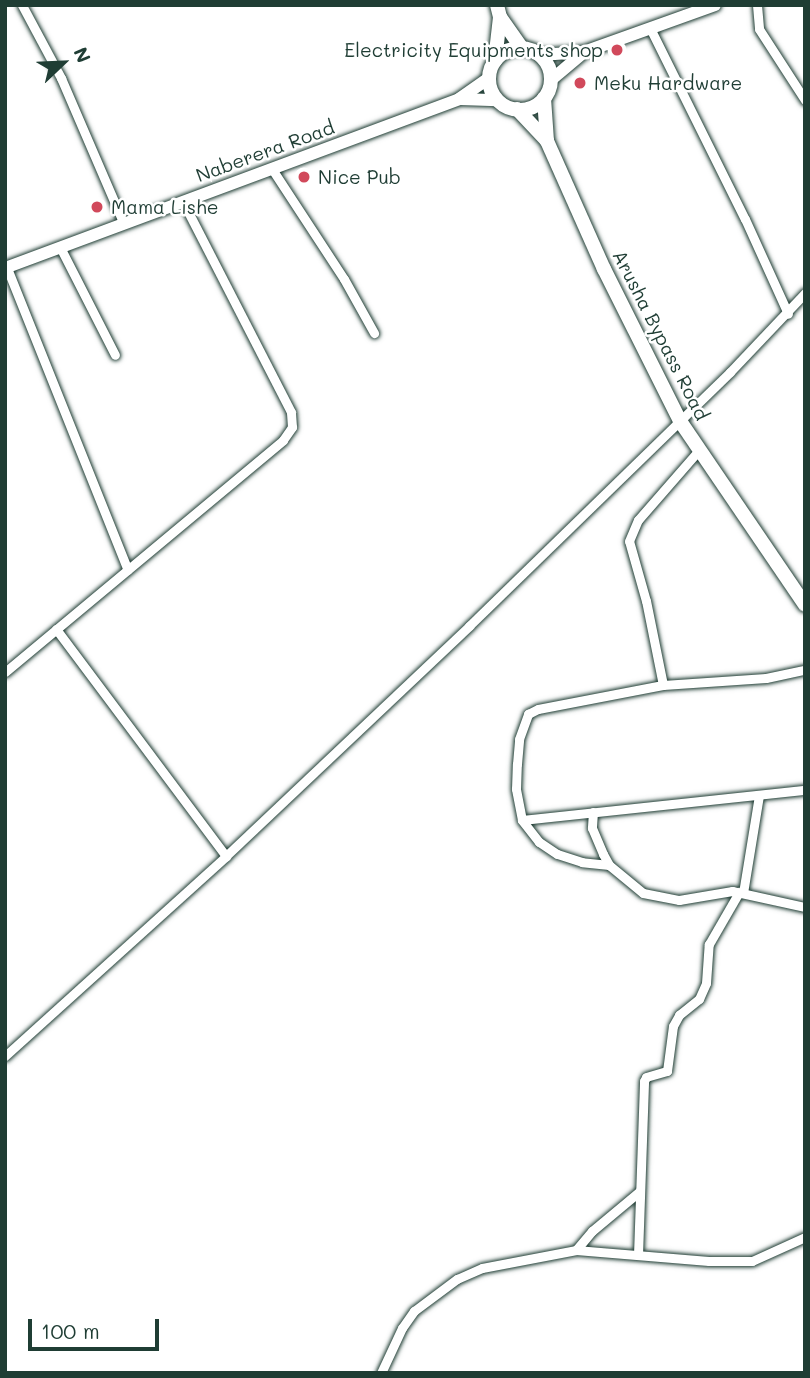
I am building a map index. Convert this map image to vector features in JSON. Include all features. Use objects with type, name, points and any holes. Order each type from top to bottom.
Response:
[{"type":"main road","points":[[499,11],[522,48]]},
{"type":"main road","points":[[498,100],[489,78],[495,61],[499,11]]},
{"type":"main road","points":[[495,61],[512,49],[522,48],[540,55],[550,71],[551,80]]},
{"type":"main road","name":"Arusha Bypass Road","points":[[547,141],[544,98],[551,80]]},
{"type":"main road","points":[[517,109],[527,109],[544,98]]},
{"type":"main road","name":"Arusha Bypass Road","points":[[498,100],[517,109],[547,141],[604,269],[680,421],[805,606]]},
{"type":"street","points":[[22,5],[56,68],[123,222]]},
{"type":"street","points":[[540,55],[584,52],[715,5]]},
{"type":"street","points":[[757,5],[760,29],[805,100]]},
{"type":"street","points":[[651,30],[788,314]]},
{"type":"street","points":[[551,80],[584,52]]},
{"type":"street","name":"Naberera Road","points":[[6,268],[123,222],[459,99],[489,78]]},
{"type":"street","name":"Naberera Road","points":[[459,99],[498,100]]},
{"type":"street","points":[[272,169],[344,279],[374,333]]},
{"type":"street","points":[[5,672],[284,440],[292,427],[291,412],[183,202]]},
{"type":"street","points":[[60,247],[115,355]]},
{"type":"street","points":[[6,268],[128,570]]},
{"type":"street","points":[[5,1056],[226,856],[680,421],[788,314],[805,293]]},
{"type":"street","points":[[663,685],[646,601],[629,541],[638,520],[700,449]]},
{"type":"street","points":[[56,629],[226,856]]},
{"type":"street","points":[[610,865],[557,854],[539,842],[522,820],[516,789],[517,764],[519,739],[528,714],[538,709],[663,685],[766,678],[805,670]]},
{"type":"street","points":[[522,820],[805,790]]},
{"type":"street","points":[[638,1255],[644,1081],[646,1077],[667,1071],[673,1026],[679,1015],[699,999],[706,983],[709,944],[741,892],[759,795]]},
{"type":"street","points":[[593,812],[592,828],[595,840],[610,865],[643,893],[657,898],[679,900],[741,892],[805,907]]},
{"type":"street","points":[[576,1251],[592,1231],[640,1191]]},
{"type":"street","points":[[381,1373],[402,1328],[414,1311],[457,1279],[482,1268],[576,1251],[709,1261],[752,1261],[805,1237]]},
{"type":"place","name":"Electricity Equipments shop","points":[[617,50]]},
{"type":"place","name":"Meku Hardware","points":[[580,83]]},
{"type":"place","name":"Nice Pub","points":[[304,177]]},
{"type":"place","name":"Mama Lishe","points":[[97,207]]}]
